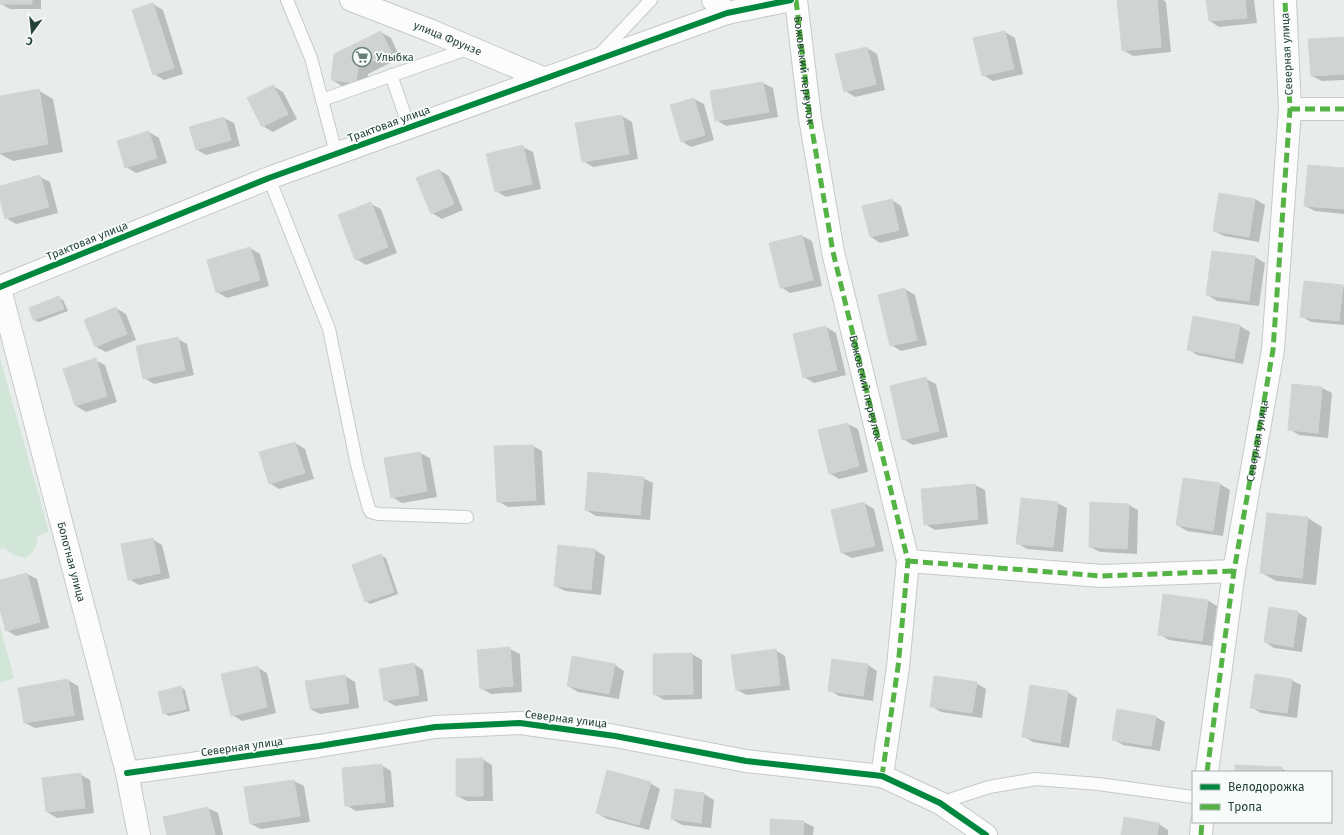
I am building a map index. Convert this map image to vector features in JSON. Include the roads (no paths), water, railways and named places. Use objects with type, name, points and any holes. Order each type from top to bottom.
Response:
[{"type":"street","name":"улица Фрунзе","points":[[351,0],[471,47],[545,79]]},
{"type":"street","name":"Трактовая улица","points":[[0,288],[269,178],[592,63],[720,7],[791,0]]},
{"type":"street","name":"Божовский переулок","points":[[796,0],[810,118],[833,252],[908,561],[898,667],[882,776]]},
{"type":"street","name":"Северная улица","points":[[1207,771],[1234,571],[1274,350],[1290,109],[1284,0]]},
{"type":"street","name":"Северная улица","points":[[1290,109],[1344,109]]},
{"type":"street","name":"Болотная улица","points":[[0,288],[127,773],[139,835]]},
{"type":"street","points":[[908,561],[1102,576],[1234,571]]},
{"type":"street","name":"Северная улица","points":[[127,773],[319,746],[435,727],[520,723],[615,736],[746,760],[882,776],[940,803],[986,835]]},
{"type":"street","points":[[1201,835],[1202,823]]},
{"type":"lane","points":[[287,0],[311,58],[336,153]]},
{"type":"lane","points":[[592,63],[651,0]]},
{"type":"lane","points":[[322,100],[471,47]]},
{"type":"lane","points":[[391,75],[409,127]]},
{"type":"lane","points":[[269,178],[329,329],[357,465],[369,509],[371,512],[378,514],[467,517]]},
{"type":"lane","points":[[940,803],[990,787],[1036,779],[1098,784],[1192,797]]},
{"type":"place","name":"Улыбка","points":[[362,57]]}]
